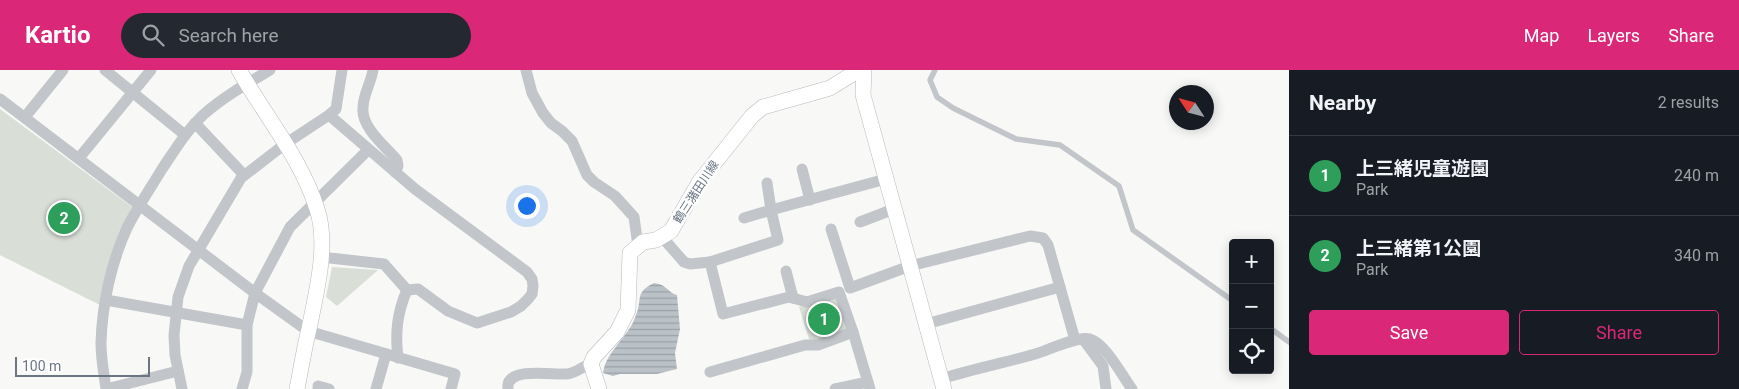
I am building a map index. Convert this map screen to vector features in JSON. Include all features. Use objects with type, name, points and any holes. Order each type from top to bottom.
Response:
[{"type":"street","points":[[25,117],[63,70]]},
{"type":"street","points":[[105,70],[185,134]]},
{"type":"street","points":[[79,158],[151,70]]},
{"type":"street","points":[[239,70],[308,185],[318,211],[321,257],[317,291],[296,389]]},
{"type":"street","points":[[178,371],[106,389],[101,343],[106,300],[117,254],[140,204],[185,134],[205,113],[270,70]]},
{"type":"street","points":[[182,389],[174,335],[176,312],[182,283],[189,266],[235,186],[244,175],[336,109],[342,70]]},
{"type":"street","points":[[373,70],[372,80],[362,108],[363,117],[368,127],[398,160],[395,172]]},
{"type":"street","points":[[526,70],[532,93],[543,113],[551,123],[572,140],[587,175],[614,196],[634,218],[638,246],[630,253],[628,310],[617,332],[594,356],[591,364],[599,389]]},
{"type":"street","name":"鶴三潴田川線","points":[[638,246],[643,242],[662,237],[671,231],[700,181],[752,116],[763,107],[830,88],[859,70]]},
{"type":"street","points":[[864,70],[863,96],[942,384],[966,371],[1034,354],[1079,340],[1090,339],[1101,346],[1132,389]]},
{"type":"street","points":[[0,99],[308,331],[455,374],[451,389]]},
{"type":"street","points":[[321,257],[384,264],[407,290],[418,290],[448,312],[477,323],[504,315],[521,306],[532,294],[532,279],[527,272],[415,189],[329,115]]},
{"type":"street","points":[[195,123],[244,175]]},
{"type":"street","points":[[242,389],[247,372],[247,325],[256,293],[290,227],[368,150]]},
{"type":"street","points":[[802,169],[810,200]]},
{"type":"street","points":[[744,218],[886,179]]},
{"type":"street","points":[[662,237],[684,262],[690,264],[710,262],[778,240],[767,183]]},
{"type":"street","points":[[860,222],[894,209]]},
{"type":"street","points":[[831,228],[850,288],[910,266],[1030,236],[1043,238],[1048,245],[1060,287],[1079,340],[1103,366],[1106,389]]},
{"type":"street","points":[[710,262],[723,314],[789,297],[807,302],[839,292],[869,386],[835,389]]},
{"type":"street","points":[[786,271],[793,298]]},
{"type":"street","points":[[926,324],[1060,287]]},
{"type":"street","points":[[398,358],[396,332],[398,317],[407,290]]},
{"type":"street","points":[[106,300],[247,325]]},
{"type":"street","points":[[710,372],[805,345],[818,345],[853,332]]},
{"type":"street","points":[[376,389],[386,354]]},
{"type":"street","points":[[508,389],[507,383],[510,379],[519,376],[542,372],[568,374],[591,364]]},
{"type":"street","points":[[318,389],[318,386],[329,389]]},
{"type":"lane","points":[[934,70],[930,80],[937,97],[953,108],[1016,139],[1060,145],[1120,186],[1133,230],[1229,298]]},
{"type":"lane","points":[[1271,329],[1289,342]]},
{"type":"shaded area","points":[[0,109],[132,207],[100,305],[0,255]]},
{"type":"shaded area","points":[[332,267],[378,270],[337,306],[326,297]]},
{"type":"shaded area","points":[[654,283],[662,285],[677,295],[680,329],[675,353],[677,369],[657,374],[620,374],[613,376],[603,373],[608,358],[633,323],[641,293]]},
{"type":"shaded area","points":[[838,295],[849,331],[810,342],[799,307]]},
{"type":"place","name":"上三緒第1公園","points":[[64,218]]},
{"type":"place","name":"上三緒児童遊園","points":[[824,319]]}]
